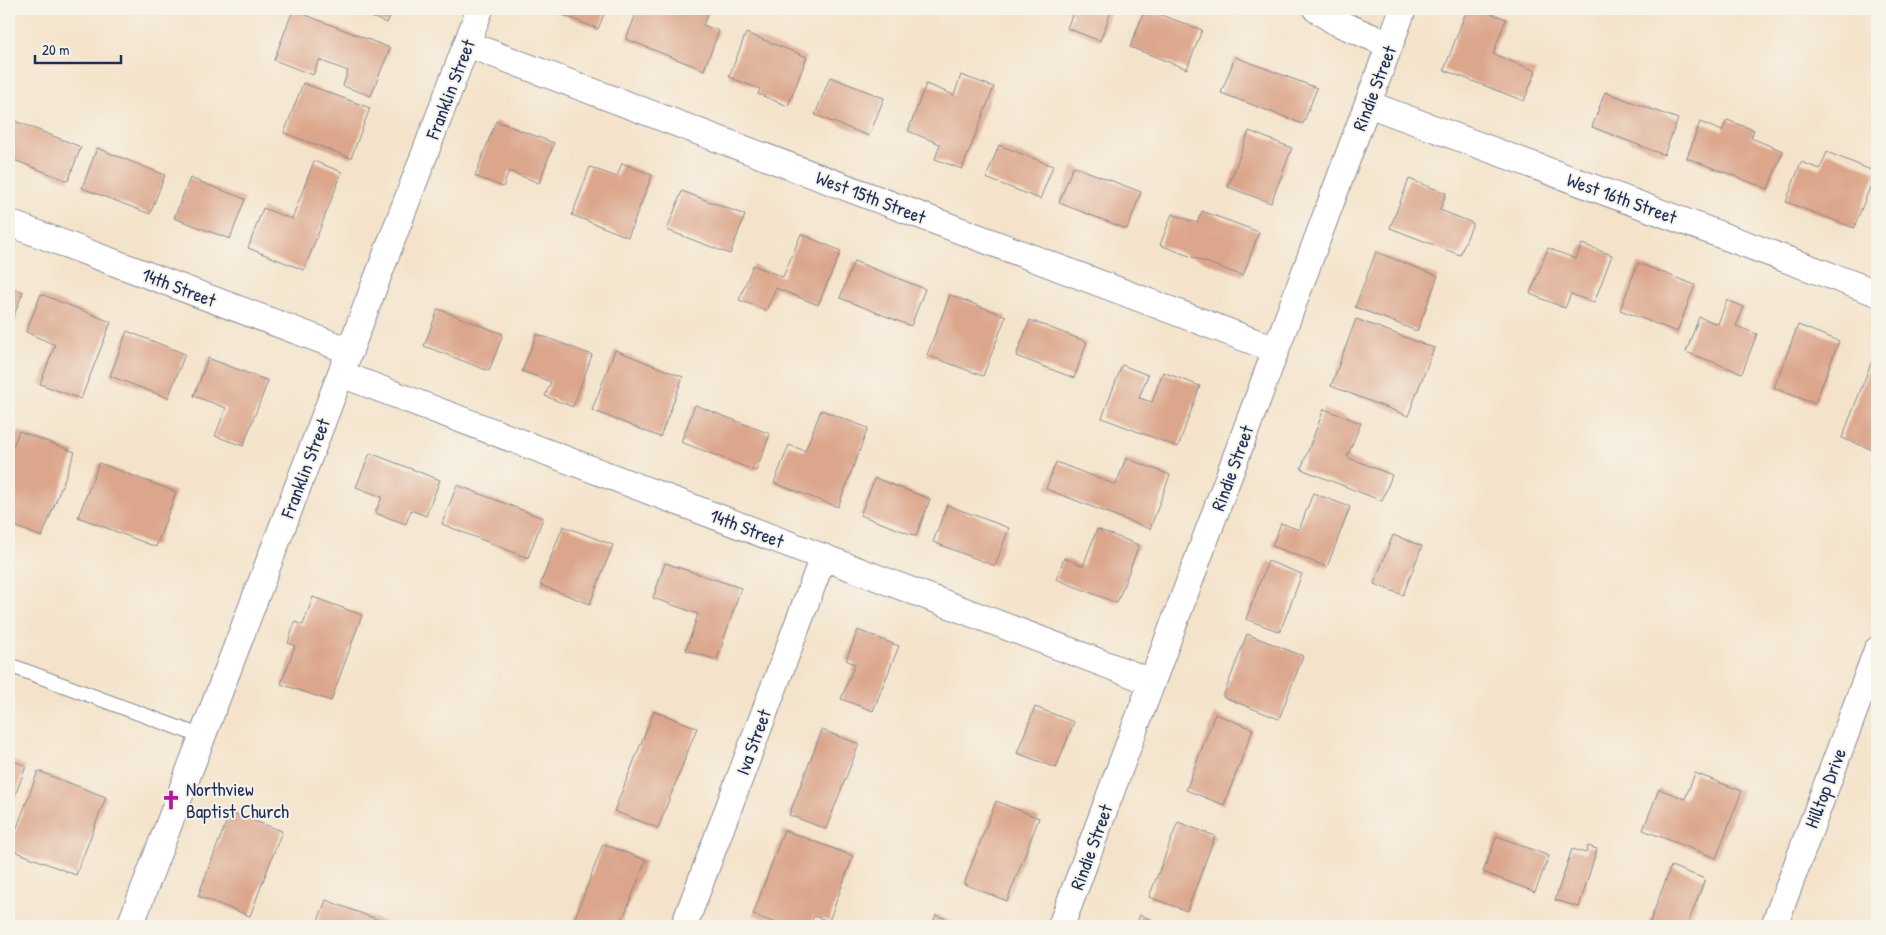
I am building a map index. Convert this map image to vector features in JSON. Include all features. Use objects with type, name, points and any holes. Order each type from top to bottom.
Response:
[{"type":"street","name":"Franklin Street","points":[[130,926],[480,9]]},
{"type":"street","points":[[1316,9],[1336,22],[1390,45]]},
{"type":"street","name":"Rindie Street","points":[[1061,926],[1403,9]]},
{"type":"street","name":"West 15th Street","points":[[467,44],[1276,350]]},
{"type":"street","name":"West 16th Street","points":[[1368,104],[1877,292]]},
{"type":"street","name":"14th Street","points":[[9,223],[822,557],[1152,682]]},
{"type":"street","name":"Iva Street","points":[[684,926],[822,557]]},
{"type":"street","name":"Hilltop Drive","points":[[1774,926],[1877,650]]},
{"type":"lane","points":[[9,665],[203,737]]},
{"type":"building","points":[[350,9],[393,9],[387,23]]},
{"type":"building","points":[[548,9],[606,9],[598,29]]},
{"type":"building","points":[[638,9],[702,9],[709,11],[703,25],[719,31],[704,70],[626,39]]},
{"type":"building","points":[[1063,9],[1112,9],[1100,41],[1067,28],[1073,13]]},
{"type":"building","points":[[1145,9],[1202,30],[1187,69],[1130,47]]},
{"type":"building","points":[[1467,9],[1479,9],[1506,19],[1493,54],[1536,71],[1524,101],[1444,70]]},
{"type":"building","points":[[293,10],[390,48],[371,96],[343,86],[348,71],[319,60],[313,75],[274,60]]},
{"type":"building","points":[[746,33],[807,57],[788,106],[758,94],[760,89],[729,77]]},
{"type":"building","points":[[1235,57],[1317,88],[1303,124],[1221,93]]},
{"type":"building","points":[[961,75],[994,87],[962,169],[935,159],[940,144],[908,131],[926,84],[954,95]]},
{"type":"building","points":[[830,77],[884,98],[869,136],[815,115]]},
{"type":"building","points":[[303,83],[370,108],[351,158],[284,133]]},
{"type":"building","points":[[1605,92],[1678,119],[1664,155],[1592,127]]},
{"type":"building","points":[[1727,120],[1754,130],[1751,138],[1783,151],[1768,189],[1687,158],[1700,122],[1722,131]]},
{"type":"building","points":[[15,121],[81,147],[68,181],[9,158],[9,137]]},
{"type":"building","points":[[496,121],[554,143],[539,183],[509,171],[503,187],[475,176]]},
{"type":"building","points":[[1249,131],[1292,148],[1271,203],[1228,187]]},
{"type":"building","points":[[999,145],[1053,166],[1040,199],[986,178]]},
{"type":"building","points":[[97,148],[165,175],[150,214],[82,188]]},
{"type":"building","points":[[1827,152],[1876,172],[1854,228],[1786,202],[1801,162],[1820,169]]},
{"type":"building","points":[[314,161],[342,172],[304,270],[248,248],[263,208],[292,219]]},
{"type":"building","points":[[622,163],[652,175],[628,237],[572,215],[590,167],[617,177]]},
{"type":"building","points":[[1073,166],[1141,192],[1127,229],[1059,203]]},
{"type":"building","points":[[190,178],[245,199],[230,239],[174,218]]},
{"type":"building","points":[[1409,179],[1446,193],[1440,210],[1473,223],[1460,255],[1390,228]]},
{"type":"building","points":[[682,191],[745,215],[730,254],[667,230]]},
{"type":"building","points":[[1202,211],[1259,232],[1243,276],[1160,245],[1172,214],[1197,223]]},
{"type":"building","points":[[801,234],[841,251],[818,305],[776,288],[766,310],[739,300],[753,265],[783,277]]},
{"type":"building","points":[[1582,244],[1612,255],[1594,303],[1571,294],[1565,308],[1530,294],[1548,248],[1576,259]]},
{"type":"building","points":[[1376,252],[1438,276],[1417,331],[1355,307]]},
{"type":"building","points":[[854,261],[925,289],[911,326],[840,298]]},
{"type":"building","points":[[1638,263],[1695,285],[1677,332],[1620,310]]},
{"type":"building","points":[[9,286],[23,292],[9,329]]},
{"type":"building","points":[[41,294],[111,322],[81,399],[40,384],[55,345],[26,332]]},
{"type":"building","points":[[950,295],[1006,316],[983,376],[927,355]]},
{"type":"building","points":[[1727,300],[1744,307],[1736,326],[1757,334],[1742,373],[1686,352],[1699,317],[1718,324]]},
{"type":"building","points":[[438,309],[503,334],[489,371],[424,346]]},
{"type":"building","points":[[1356,319],[1434,348],[1408,416],[1331,386]]},
{"type":"building","points":[[1030,320],[1087,342],[1074,378],[1016,356]]},
{"type":"building","points":[[1798,325],[1839,341],[1815,404],[1774,388]]},
{"type":"building","points":[[127,331],[185,354],[168,398],[110,376]]},
{"type":"building","points":[[537,334],[592,355],[573,407],[545,396],[551,382],[522,371]]},
{"type":"building","points":[[615,350],[683,377],[660,437],[592,410]]},
{"type":"building","points":[[1875,353],[1877,354],[1876,451],[1842,438]]},
{"type":"building","points":[[208,358],[268,381],[243,446],[215,436],[226,408],[194,396]]},
{"type":"building","points":[[1122,365],[1148,375],[1139,398],[1152,402],[1163,372],[1200,386],[1178,447],[1102,418]]},
{"type":"building","points":[[695,405],[770,434],[756,471],[681,442]]},
{"type":"building","points":[[1324,409],[1361,423],[1347,457],[1392,475],[1382,501],[1301,469]]},
{"type":"building","points":[[821,410],[868,428],[838,507],[774,483],[789,445],[805,451]]},
{"type":"building","points":[[19,431],[75,452],[42,537],[9,524],[9,456]]},
{"type":"building","points":[[370,453],[440,480],[426,516],[411,510],[406,524],[375,513],[382,497],[356,487]]},
{"type":"building","points":[[1126,458],[1170,475],[1150,529],[1046,489],[1056,462],[1116,485]]},
{"type":"building","points":[[99,463],[176,492],[156,547],[78,517]]},
{"type":"building","points":[[875,478],[930,499],[916,536],[860,515]]},
{"type":"building","points":[[457,485],[543,518],[528,558],[442,524]]},
{"type":"building","points":[[1313,493],[1350,507],[1327,567],[1272,546],[1281,523],[1299,530]]},
{"type":"building","points":[[947,505],[1009,528],[995,566],[933,542]]},
{"type":"building","points":[[563,526],[613,545],[590,604],[540,585]]},
{"type":"building","points":[[1097,529],[1139,545],[1117,603],[1056,579],[1064,558],[1083,566]]},
{"type":"building","points":[[1393,535],[1422,546],[1403,595],[1374,584]]},
{"type":"building","points":[[1268,561],[1302,574],[1280,632],[1246,619]]},
{"type":"building","points":[[665,563],[741,588],[717,660],[686,650],[698,614],[653,598]]},
{"type":"building","points":[[313,597],[362,615],[331,701],[281,684],[295,646],[288,643],[295,622],[303,625]]},
{"type":"building","points":[[858,630],[899,646],[873,711],[841,699],[855,664],[846,660]]},
{"type":"building","points":[[1247,634],[1303,656],[1279,719],[1223,697]]},
{"type":"building","points":[[1035,707],[1074,722],[1056,768],[1017,753]]},
{"type":"building","points":[[654,711],[697,728],[658,828],[614,811]]},
{"type":"building","points":[[1215,714],[1253,729],[1224,805],[1186,790]]},
{"type":"building","points":[[822,730],[859,744],[826,829],[789,815]]},
{"type":"building","points":[[9,759],[26,766],[9,812]]},
{"type":"building","points":[[38,771],[106,797],[76,875],[9,849]]},
{"type":"building","points":[[1695,773],[1742,791],[1716,858],[1643,830],[1659,789],[1685,799]]},
{"type":"building","points":[[996,801],[1039,818],[1007,901],[964,884]]},
{"type":"building","points":[[230,812],[282,831],[250,916],[198,896]]},
{"type":"building","points":[[1178,822],[1215,836],[1187,911],[1149,897]]},
{"type":"building","points":[[784,830],[853,856],[829,921],[814,916],[810,926],[785,926],[753,915]]},
{"type":"building","points":[[1497,836],[1549,856],[1535,892],[1483,872]]},
{"type":"building","points":[[603,844],[646,860],[620,926],[572,926]]},
{"type":"building","points":[[1588,846],[1597,849],[1579,907],[1555,900],[1572,849],[1586,853]]},
{"type":"building","points":[[1671,866],[1705,879],[1687,926],[1654,926],[1649,924]]},
{"type":"building","points":[[326,900],[389,924],[388,926],[316,926]]},
{"type":"building","points":[[936,915],[965,926],[931,926]]},
{"type":"building","points":[[1140,915],[1168,926],[1136,926]]},
{"type":"place","name":"Northview Baptist Church","points":[[171,800]]}]
